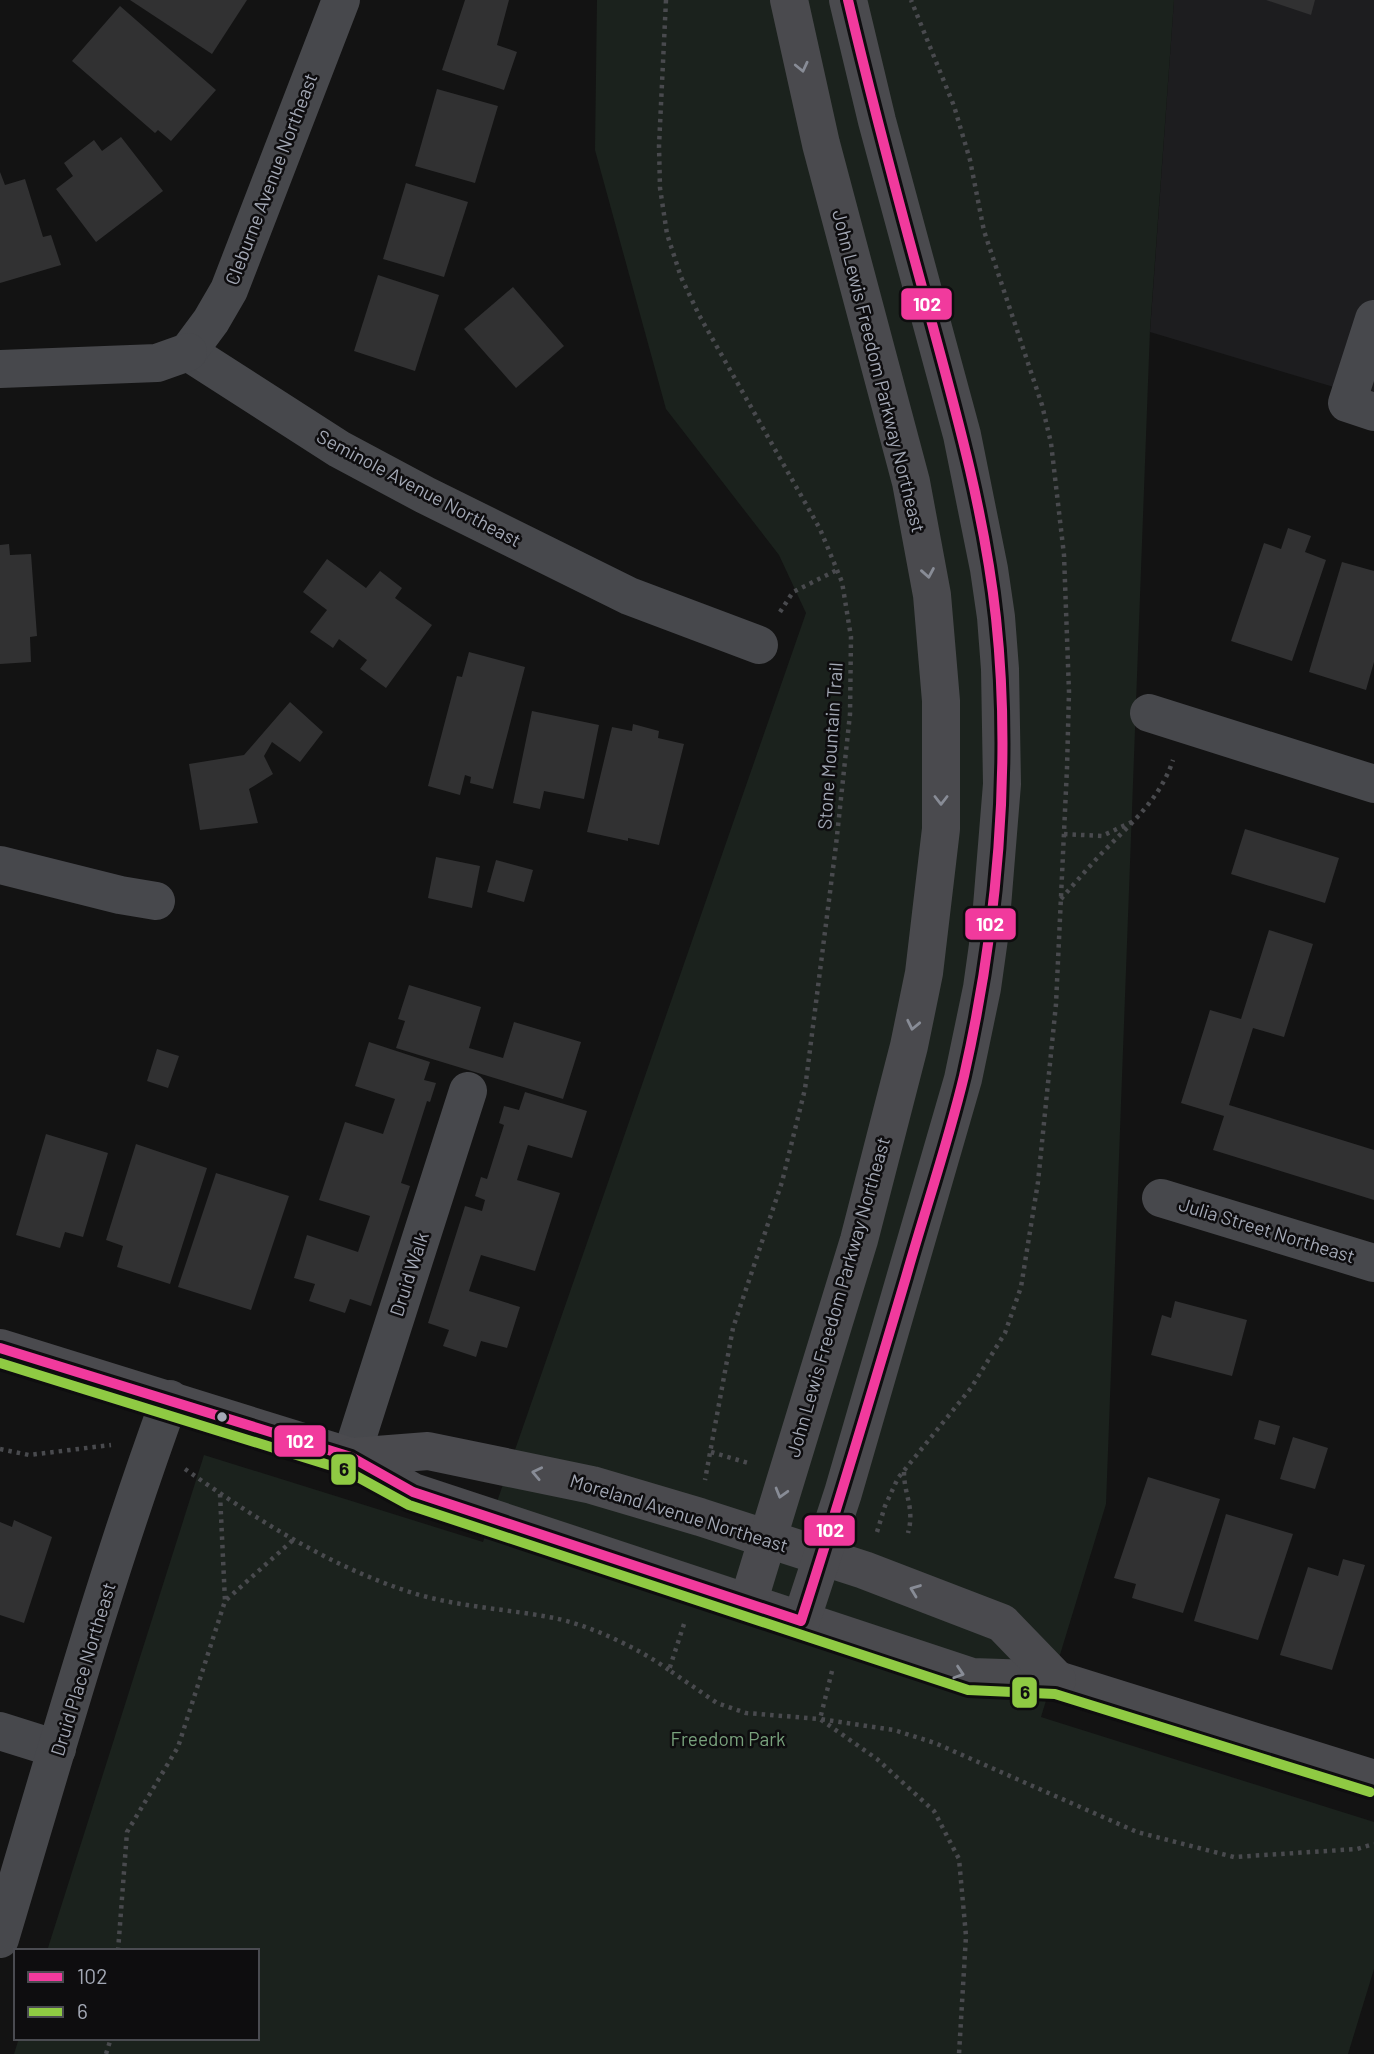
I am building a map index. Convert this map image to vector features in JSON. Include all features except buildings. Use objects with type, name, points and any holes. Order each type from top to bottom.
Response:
[{"type":"highway","name":"John Lewis Freedom Parkway Northeast","points":[[748,1603],[859,1240],[909,1046],[924,973],[941,816],[940,690],[932,595],[921,535],[911,482],[821,145],[789,0]]},
{"type":"highway","points":[[801,1621],[855,1454],[973,1038],[990,931],[1002,784],[1003,728],[996,617],[973,486],[848,0]]},
{"type":"highway","name":"Moreland Avenue Northeast","points":[[0,1348],[351,1457],[413,1492],[972,1677],[1057,1680],[1374,1779]]},
{"type":"highway","name":"Moreland Avenue Northeast","points":[[351,1457],[428,1451],[592,1485],[768,1539],[864,1570],[1002,1623],[1057,1680]]},
{"type":"street","name":"Cleburne Avenue Northeast","points":[[188,352],[229,290],[341,0]]},
{"type":"street","points":[[1374,319],[1347,403],[1374,412]]},
{"type":"street","points":[[0,369],[157,363],[188,352]]},
{"type":"street","name":"Seminole Avenue Northeast","points":[[188,352],[338,449],[425,495],[629,596],[759,645]]},
{"type":"street","points":[[1149,713],[1374,784]]},
{"type":"street","points":[[0,864],[120,895],[156,901]]},
{"type":"street","name":"Druid Walk","points":[[351,1457],[468,1091]]},
{"type":"street","name":"Julia Street Northeast","points":[[1161,1198],[1374,1263]]},
{"type":"street","name":"Druid Place Northeast","points":[[0,1940],[57,1749],[150,1454],[170,1399]]},
{"type":"street","points":[[0,1731],[57,1749]]},
{"type":"path","name":"Stone Mountain Trail","points":[[666,0],[659,146],[660,188],[667,234],[681,277],[699,315],[820,529],[837,570],[848,607],[851,638],[850,714],[805,1089],[782,1182],[733,1328],[705,1481]]},
{"type":"path","points":[[759,645],[793,592],[837,570]]},
{"type":"path","points":[[1060,900],[1101,854],[1140,818],[1168,775],[1185,726]]},
{"type":"path","points":[[1064,834],[1102,836],[1140,818]]},
{"type":"path","points":[[0,1449],[29,1455],[115,1445]]},
{"type":"path","points":[[711,1452],[748,1463]]},
{"type":"path","points":[[183,1468],[293,1540],[358,1572],[414,1593],[557,1619],[621,1642],[649,1656],[717,1703],[746,1713],[820,1719],[894,1730],[915,1736],[961,1753],[1137,1832],[1234,1857],[1357,1849],[1374,1844]]},
{"type":"path","points":[[904,1471],[912,1519],[908,1533]]},
{"type":"path","points":[[118,1949],[127,1832],[178,1747],[225,1601],[220,1494]]},
{"type":"path","points":[[225,1601],[293,1540]]},
{"type":"path","points":[[669,1671],[687,1613]]},
{"type":"path","points":[[820,1719],[832,1670]]},
{"type":"path","points":[[820,1719],[877,1759],[934,1811],[959,1859],[966,1936],[959,2054]]},
{"type":"shaded area","points":[[1174,0],[1374,0],[1374,399],[1150,332]]},
{"type":"green space","name":"Freedom Park","points":[[597,0],[1174,0],[1150,329],[1106,1504],[1041,1717],[1374,1822],[1374,1969],[1348,2054],[14,2054],[18,2040],[259,2040],[259,1949],[48,1949],[204,1455],[483,1542],[806,613],[779,555],[666,409],[595,150]]},
{"type":"transit line","name":"102","points":[[0,1348],[351,1457],[413,1492],[801,1621],[868,1406],[964,1076],[976,1021],[993,906],[1002,790],[1001,674],[985,542],[960,428],[848,0]]},
{"type":"transit line","name":"6","points":[[0,1363],[345,1470],[409,1505],[968,1690],[1055,1694],[1370,1792]]}]
